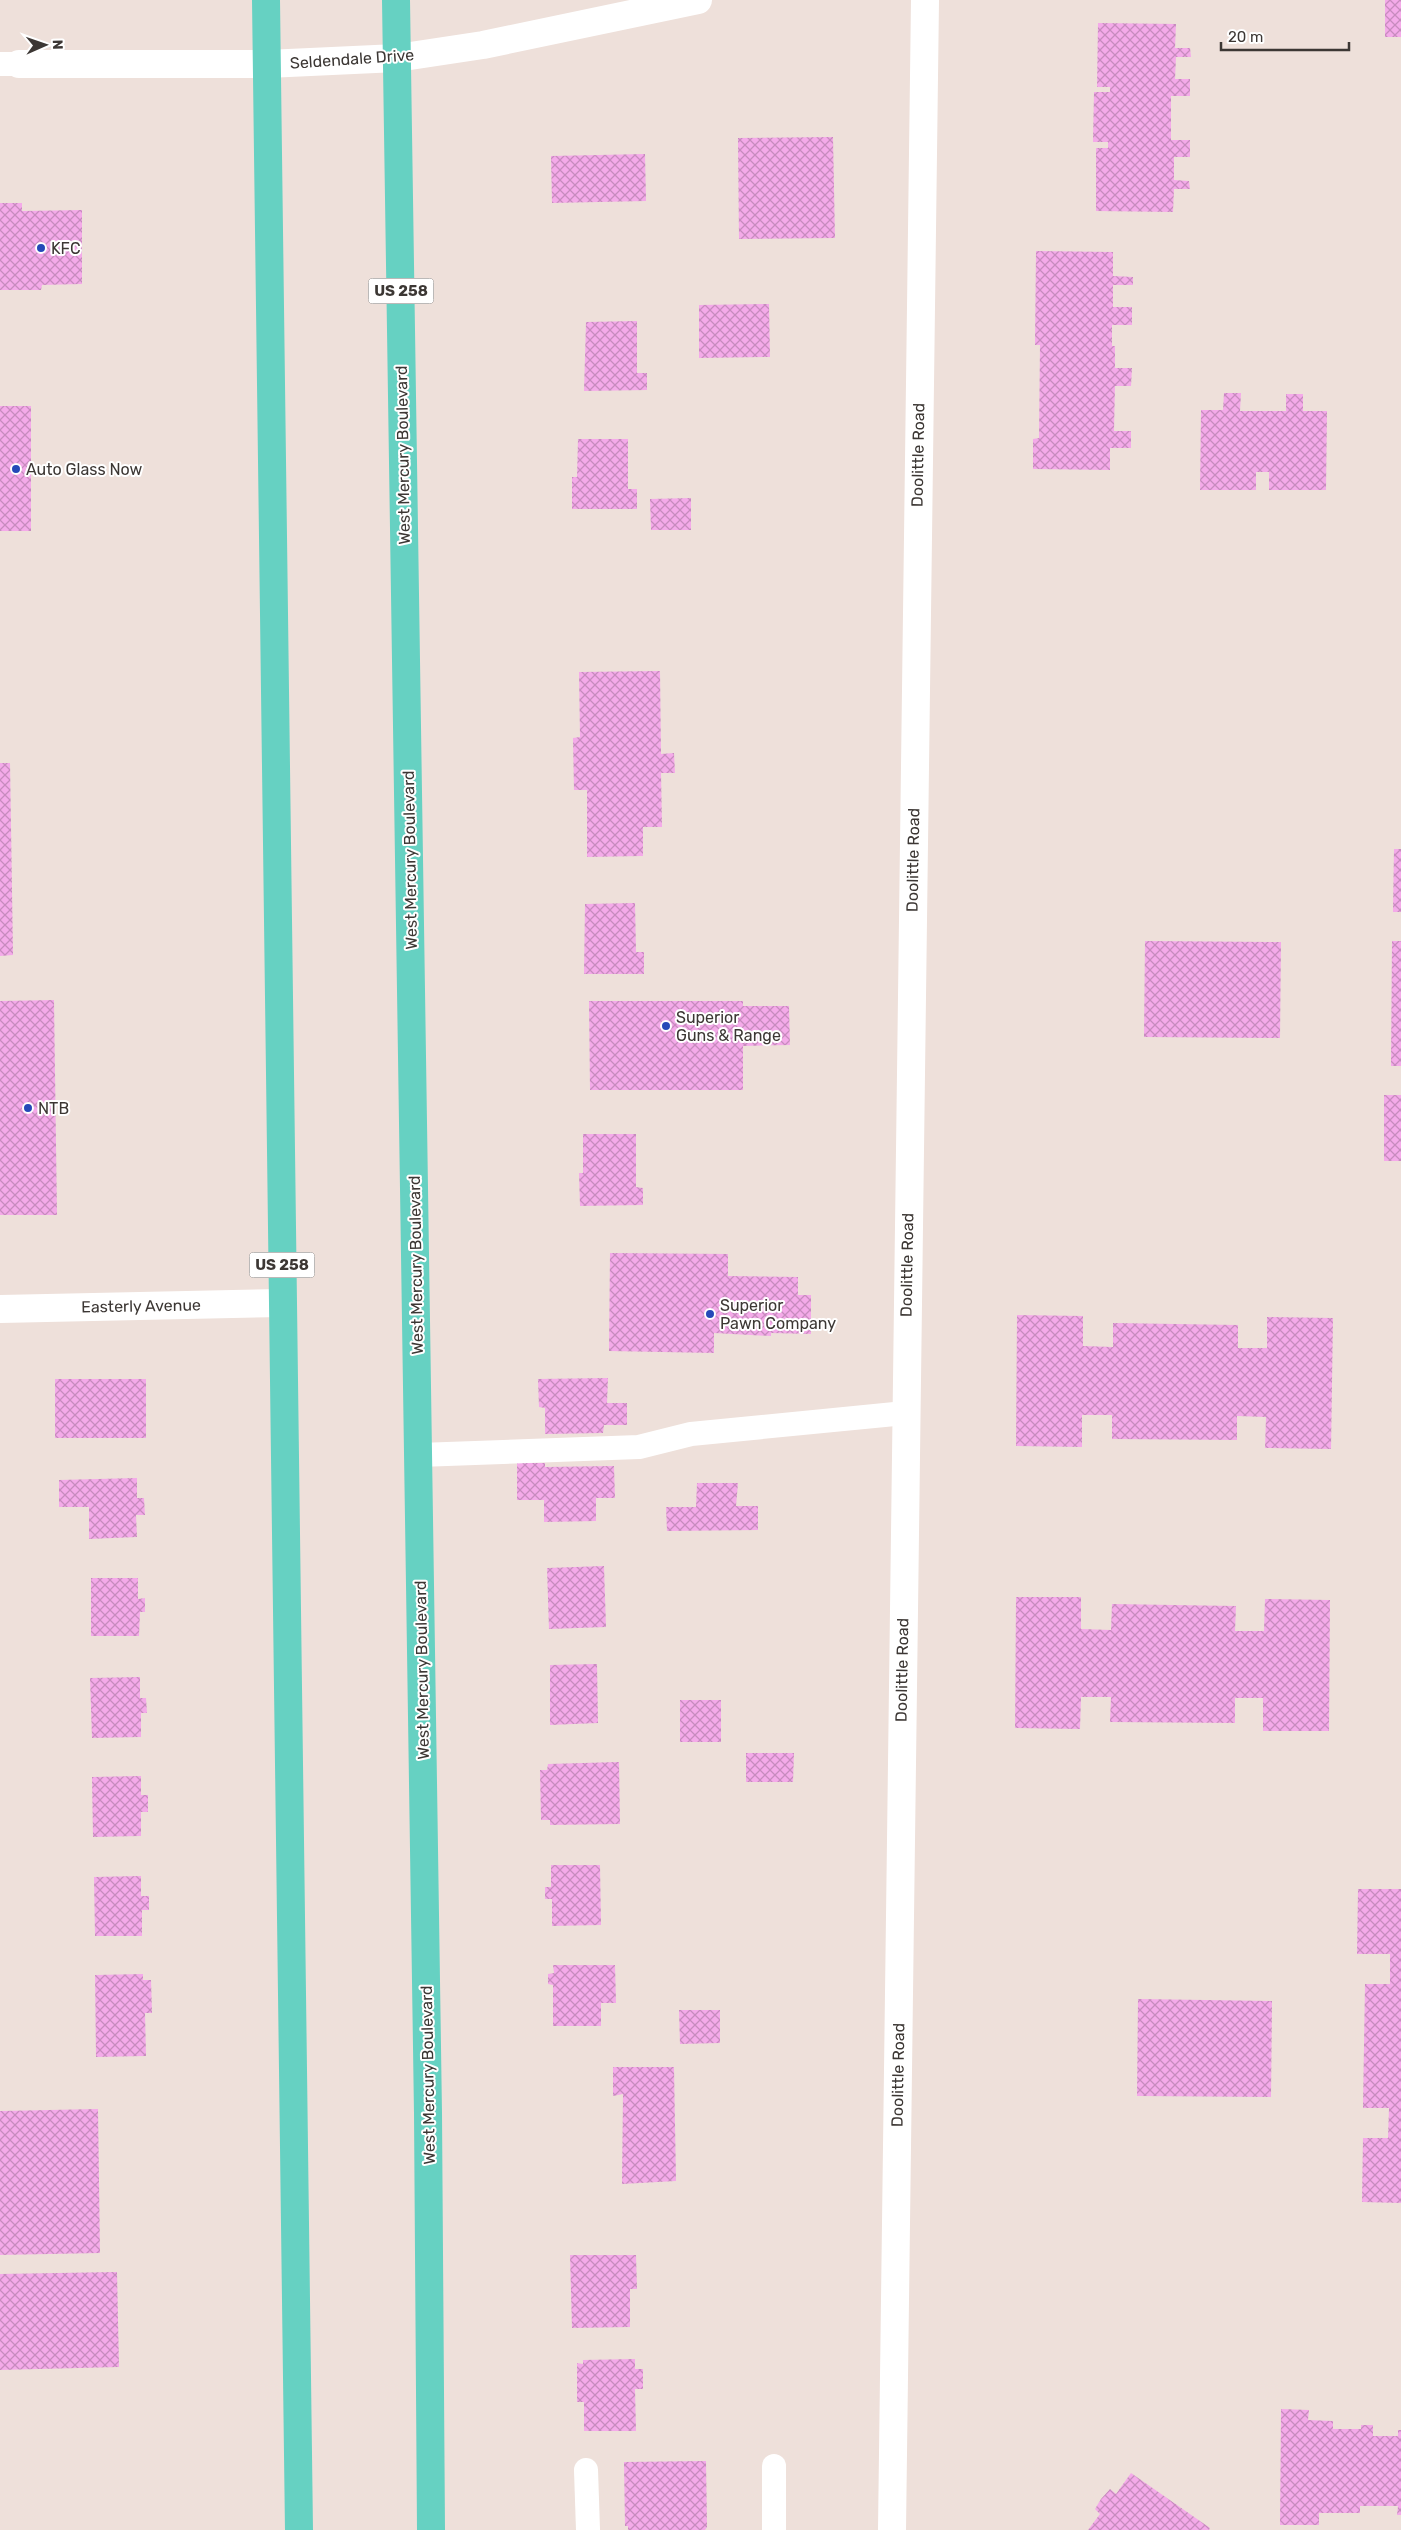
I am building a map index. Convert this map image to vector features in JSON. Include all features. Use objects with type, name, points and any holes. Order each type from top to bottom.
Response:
[{"type":"main road","name":"US 258","points":[[266,0],[299,2530]]},
{"type":"main road","name":"West Mercury Boulevard","points":[[396,0],[419,1455],[428,2112],[431,2530]]},
{"type":"street","name":"Seldendale Drive","points":[[9,64],[267,64],[397,58],[483,45],[698,0]]},
{"type":"street","name":"Doolittle Road","points":[[892,2530],[905,1413],[925,0]]},
{"type":"street","name":"Easterly Avenue","points":[[0,1308],[282,1303]]},
{"type":"lane","points":[[419,1455],[639,1448],[691,1434],[905,1413]]},
{"type":"lane","points":[[774,2466],[774,2530]]},
{"type":"lane","points":[[586,2470],[588,2530]]},
{"type":"building","points":[[1385,0],[1401,0],[1401,37],[1385,37]]},
{"type":"building","points":[[1098,23],[1176,24],[1175,48],[1190,48],[1191,57],[1176,57],[1175,79],[1190,79],[1190,96],[1171,96],[1171,140],[1190,140],[1190,157],[1174,157],[1174,180],[1189,181],[1190,189],[1174,189],[1173,212],[1096,211],[1096,148],[1108,148],[1108,142],[1093,142],[1094,92],[1110,92],[1110,87],[1097,87]]},
{"type":"building","points":[[833,137],[835,238],[739,239],[738,138]]},
{"type":"building","points":[[645,154],[646,201],[552,203],[551,156]]},
{"type":"building","name":"KFC","points":[[0,203],[22,203],[22,211],[82,210],[82,284],[42,285],[41,290],[0,290]]},
{"type":"building","points":[[1036,251],[1113,252],[1113,276],[1133,277],[1133,285],[1113,285],[1113,307],[1132,307],[1132,325],[1112,325],[1112,346],[1115,346],[1115,368],[1132,368],[1131,386],[1115,386],[1114,431],[1131,431],[1131,448],[1110,448],[1110,470],[1033,469],[1033,439],[1039,438],[1040,345],[1035,345]]},
{"type":"building","points":[[769,304],[770,357],[699,358],[699,305]]},
{"type":"building","points":[[637,321],[637,373],[647,373],[647,390],[584,391],[586,322]]},
{"type":"building","points":[[1224,393],[1241,393],[1240,411],[1286,411],[1286,394],[1303,394],[1303,411],[1327,411],[1326,490],[1269,490],[1269,472],[1256,472],[1256,490],[1200,490],[1201,410],[1223,410]]},
{"type":"building","name":"Auto Glass Now","points":[[0,406],[31,406],[31,531],[0,531]]},
{"type":"building","points":[[578,439],[628,439],[628,489],[637,489],[637,509],[572,509],[572,477],[577,477]]},
{"type":"building","points":[[691,498],[691,530],[651,530],[650,499]]},
{"type":"building","points":[[660,671],[661,754],[674,753],[675,773],[661,773],[662,827],[643,827],[643,856],[587,857],[587,790],[574,790],[573,738],[580,737],[579,672]]},
{"type":"building","points":[[0,763],[10,763],[13,955],[0,956]]},
{"type":"building","points":[[1394,849],[1401,849],[1401,912],[1393,912]]},
{"type":"building","points":[[635,903],[636,952],[644,952],[644,974],[584,974],[585,904]]},
{"type":"building","points":[[1145,941],[1281,942],[1280,1038],[1144,1037]]},
{"type":"building","points":[[1392,941],[1401,941],[1401,1066],[1391,1066]]},
{"type":"building","name":"NTB","points":[[54,1000],[57,1215],[0,1215],[0,1001]]},
{"type":"building","name":"Superior Guns & Range","points":[[589,1001],[743,1001],[743,1006],[789,1006],[790,1045],[743,1046],[743,1090],[590,1090]]},
{"type":"building","points":[[1384,1095],[1401,1095],[1401,1161],[1384,1161]]},
{"type":"building","points":[[583,1134],[636,1134],[636,1187],[643,1188],[643,1205],[580,1206],[579,1173],[583,1173]]},
{"type":"building","name":"Superior Pawn Company","points":[[610,1253],[728,1254],[728,1276],[798,1277],[798,1295],[811,1295],[811,1334],[771,1333],[771,1336],[714,1333],[714,1353],[609,1351]]},
{"type":"building","points":[[1017,1315],[1083,1316],[1083,1346],[1113,1347],[1113,1323],[1238,1325],[1238,1348],[1267,1348],[1267,1317],[1333,1318],[1331,1449],[1265,1448],[1266,1417],[1237,1416],[1237,1440],[1112,1439],[1112,1415],[1082,1415],[1082,1447],[1016,1446]]},
{"type":"building","points":[[608,1378],[607,1403],[627,1403],[627,1425],[604,1425],[603,1433],[545,1434],[545,1408],[539,1407],[538,1379]]},
{"type":"building","points":[[55,1379],[146,1379],[146,1438],[55,1438]]},
{"type":"building","points":[[517,1463],[545,1463],[545,1467],[614,1466],[615,1498],[596,1498],[596,1521],[544,1522],[544,1500],[517,1500]]},
{"type":"building","points":[[137,1478],[137,1498],[144,1498],[145,1515],[136,1515],[137,1537],[89,1539],[89,1507],[59,1507],[59,1480]]},
{"type":"building","points":[[697,1483],[738,1483],[736,1506],[758,1506],[758,1530],[667,1531],[666,1507],[696,1507]]},
{"type":"building","points":[[604,1566],[606,1627],[549,1629],[547,1568]]},
{"type":"building","points":[[91,1578],[138,1578],[138,1599],[145,1598],[145,1612],[140,1612],[139,1636],[91,1636]]},
{"type":"building","points":[[1016,1597],[1081,1597],[1081,1629],[1111,1630],[1112,1604],[1236,1606],[1235,1631],[1264,1631],[1265,1599],[1330,1600],[1329,1731],[1263,1731],[1263,1698],[1235,1698],[1235,1723],[1110,1722],[1111,1697],[1081,1697],[1080,1729],[1015,1728]]},
{"type":"building","points":[[597,1664],[598,1723],[550,1725],[550,1665]]},
{"type":"building","points":[[140,1677],[140,1698],[146,1698],[147,1713],[141,1713],[141,1737],[92,1738],[90,1678]]},
{"type":"building","points":[[680,1700],[721,1700],[721,1742],[680,1742]]},
{"type":"building","points":[[746,1753],[794,1753],[793,1782],[746,1782]]},
{"type":"building","points":[[619,1762],[620,1824],[550,1825],[550,1820],[541,1820],[540,1770],[547,1770],[548,1764]]},
{"type":"building","points":[[141,1776],[141,1795],[148,1795],[148,1812],[141,1812],[141,1836],[93,1837],[92,1777]]},
{"type":"building","points":[[551,1865],[600,1865],[601,1925],[552,1926],[552,1899],[545,1899],[545,1887],[551,1887]]},
{"type":"building","points":[[141,1876],[141,1896],[149,1896],[149,1910],[142,1910],[142,1936],[95,1936],[94,1877]]},
{"type":"building","points":[[1358,1889],[1401,1889],[1401,2203],[1362,2202],[1363,2138],[1388,2138],[1389,2108],[1363,2108],[1365,1984],[1390,1984],[1390,1954],[1357,1954]]},
{"type":"building","points":[[553,1965],[615,1965],[616,2003],[601,2003],[601,2026],[553,2026],[553,1985],[548,1984],[548,1974],[554,1973]]},
{"type":"building","points":[[143,1974],[143,1980],[151,1980],[152,2013],[145,2013],[146,2056],[96,2057],[95,1975]]},
{"type":"building","points":[[1138,1999],[1272,2001],[1271,2097],[1137,2096]]},
{"type":"building","points":[[679,2010],[720,2010],[720,2043],[680,2044]]},
{"type":"building","points":[[613,2067],[674,2067],[676,2181],[622,2184],[623,2094],[613,2096]]},
{"type":"building","points":[[98,2109],[100,2253],[0,2255],[0,2111]]},
{"type":"building","points":[[570,2255],[636,2255],[637,2289],[630,2289],[630,2327],[572,2328]]},
{"type":"building","points":[[117,2272],[119,2367],[0,2370],[0,2274]]},
{"type":"building","points":[[635,2359],[635,2369],[643,2369],[643,2389],[635,2389],[636,2431],[584,2431],[584,2402],[577,2402],[577,2363],[583,2364],[583,2360]]},
{"type":"building","points":[[1281,2409],[1309,2410],[1308,2420],[1333,2421],[1333,2429],[1361,2429],[1361,2425],[1373,2425],[1373,2436],[1398,2436],[1398,2430],[1401,2430],[1401,2515],[1397,2515],[1398,2506],[1360,2506],[1360,2513],[1319,2513],[1319,2525],[1280,2525]]},
{"type":"building","points":[[706,2461],[707,2527],[705,2530],[628,2530],[628,2526],[625,2526],[624,2462]]},
{"type":"building","points":[[1131,2473],[1210,2528],[1209,2530],[1088,2530],[1100,2514],[1095,2509],[1101,2499],[1110,2489],[1116,2494]]},
{"type":"place","name":"KFC","points":[[41,248]]},
{"type":"place","name":"Auto Glass Now","points":[[16,469]]},
{"type":"place","name":"Superior Guns & Range","points":[[666,1026]]},
{"type":"place","name":"NTB","points":[[28,1108]]},
{"type":"place","name":"Superior Pawn Company","points":[[710,1314]]}]
